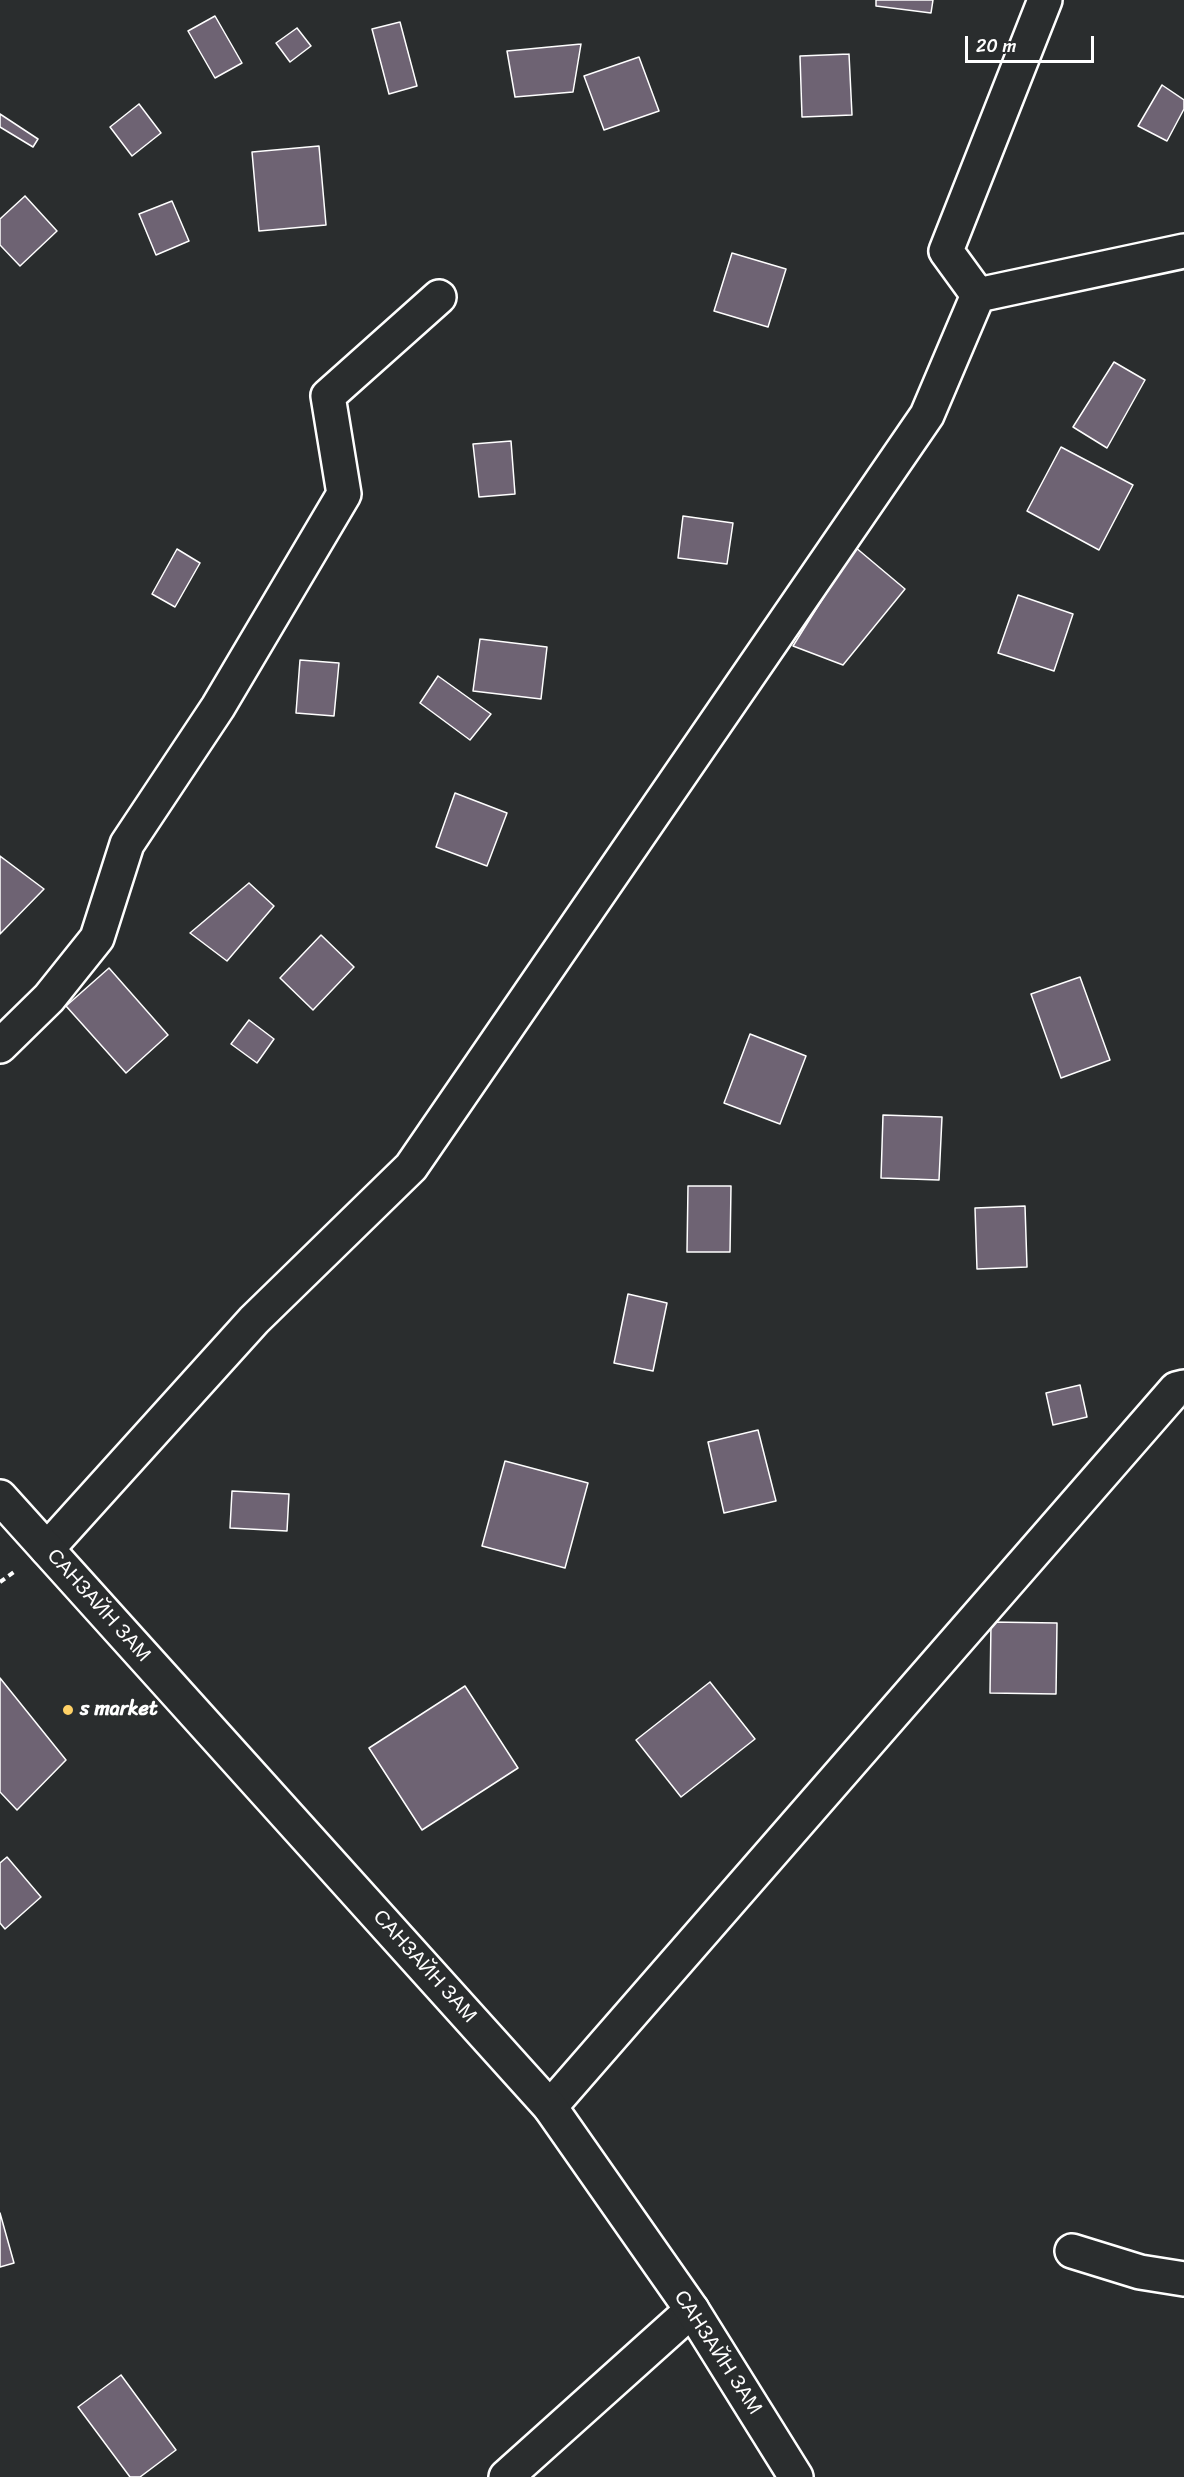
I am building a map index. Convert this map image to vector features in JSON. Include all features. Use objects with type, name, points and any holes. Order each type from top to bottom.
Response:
[{"type":"street","points":[[978,295],[946,251],[1046,0]]},
{"type":"street","points":[[978,295],[1184,251]]},
{"type":"street","points":[[47,1549],[254,1320],[411,1167],[927,415],[978,295]]},
{"type":"street","points":[[0,1046],[49,998],[97,938],[127,844],[218,707],[344,494],[328,396],[439,297]]},
{"type":"street","points":[[550,2107],[1176,1389],[1184,1387]]},
{"type":"street","name":"САНЗАЙН ЗАМ","points":[[0,1497],[550,2107],[692,2310],[796,2477]]},
{"type":"street","points":[[1072,2252],[1140,2272],[1184,2279]]},
{"type":"street","points":[[506,2477],[692,2310]]},
{"type":"building","points":[[876,0],[933,0],[931,13],[876,6]]},
{"type":"building","points":[[215,16],[242,63],[215,78],[188,31]]},
{"type":"building","points":[[400,22],[417,86],[389,94],[372,29]]},
{"type":"building","points":[[297,28],[311,46],[290,62],[276,43]]},
{"type":"building","points":[[581,44],[573,92],[515,97],[507,51]]},
{"type":"building","points":[[849,54],[852,115],[802,117],[800,56]]},
{"type":"building","points":[[639,57],[659,111],[604,130],[584,76]]},
{"type":"building","points":[[1162,85],[1184,100],[1184,109],[1167,141],[1138,126]]},
{"type":"building","points":[[139,104],[161,133],[132,156],[110,127]]},
{"type":"building","points":[[0,114],[38,139],[33,147],[0,127]]},
{"type":"building","points":[[319,146],[326,225],[259,231],[252,152]]},
{"type":"building","points":[[25,196],[57,231],[20,266],[0,245],[0,219]]},
{"type":"building","points":[[172,201],[189,241],[156,255],[139,214]]},
{"type":"building","points":[[732,253],[786,269],[768,327],[714,311]]},
{"type":"building","points":[[1114,362],[1145,380],[1107,448],[1073,427]]},
{"type":"building","points":[[511,441],[515,494],[479,497],[473,444]]},
{"type":"building","points":[[1061,447],[1133,485],[1099,550],[1027,511]]},
{"type":"building","points":[[683,516],[733,523],[727,564],[678,558]]},
{"type":"building","points":[[855,547],[905,589],[843,665],[793,646]]},
{"type":"building","points":[[177,549],[200,563],[175,607],[152,594]]},
{"type":"building","points":[[1018,595],[1073,614],[1054,671],[998,653]]},
{"type":"building","points":[[480,639],[547,647],[541,699],[473,691]]},
{"type":"building","points":[[300,660],[339,663],[334,716],[296,713]]},
{"type":"building","points":[[438,676],[491,714],[470,740],[420,703]]},
{"type":"building","points":[[455,793],[507,813],[487,866],[436,847]]},
{"type":"building","points":[[0,856],[44,889],[0,934]]},
{"type":"building","points":[[249,883],[274,906],[227,961],[190,933]]},
{"type":"building","points":[[321,935],[354,967],[313,1010],[280,978]]},
{"type":"building","points":[[109,968],[168,1035],[126,1073],[66,1006]]},
{"type":"building","points":[[1080,977],[1110,1060],[1061,1078],[1031,994]]},
{"type":"building","points":[[249,1020],[274,1039],[257,1063],[231,1044]]},
{"type":"building","points":[[750,1034],[806,1056],[780,1124],[724,1103]]},
{"type":"building","points":[[883,1115],[942,1117],[939,1180],[881,1178]]},
{"type":"building","points":[[688,1186],[731,1186],[730,1252],[687,1252]]},
{"type":"building","points":[[1025,1206],[1027,1267],[977,1269],[975,1208]]},
{"type":"building","points":[[628,1294],[667,1303],[653,1371],[614,1363]]},
{"type":"building","points":[[1080,1385],[1087,1417],[1053,1425],[1046,1393]]},
{"type":"building","points":[[758,1430],[776,1501],[724,1513],[708,1442]]},
{"type":"building","points":[[505,1461],[588,1483],[565,1568],[482,1546]]},
{"type":"building","points":[[232,1491],[289,1494],[287,1531],[230,1528]]},
{"type":"building","points":[[991,1622],[1057,1623],[1056,1694],[990,1693]]},
{"type":"building","points":[[0,1678],[66,1760],[17,1810],[0,1792]]},
{"type":"building","points":[[710,1682],[755,1739],[681,1797],[636,1740]]},
{"type":"building","points":[[465,1686],[518,1768],[422,1830],[369,1748]]},
{"type":"building","points":[[7,1857],[41,1897],[5,1929],[0,1923],[0,1863]]},
{"type":"building","points":[[0,2213],[14,2263],[0,2267]]},
{"type":"building","points":[[121,2375],[176,2450],[140,2477],[130,2477],[78,2407]]},
{"type":"place","name":"s market","points":[[68,1710]]}]
